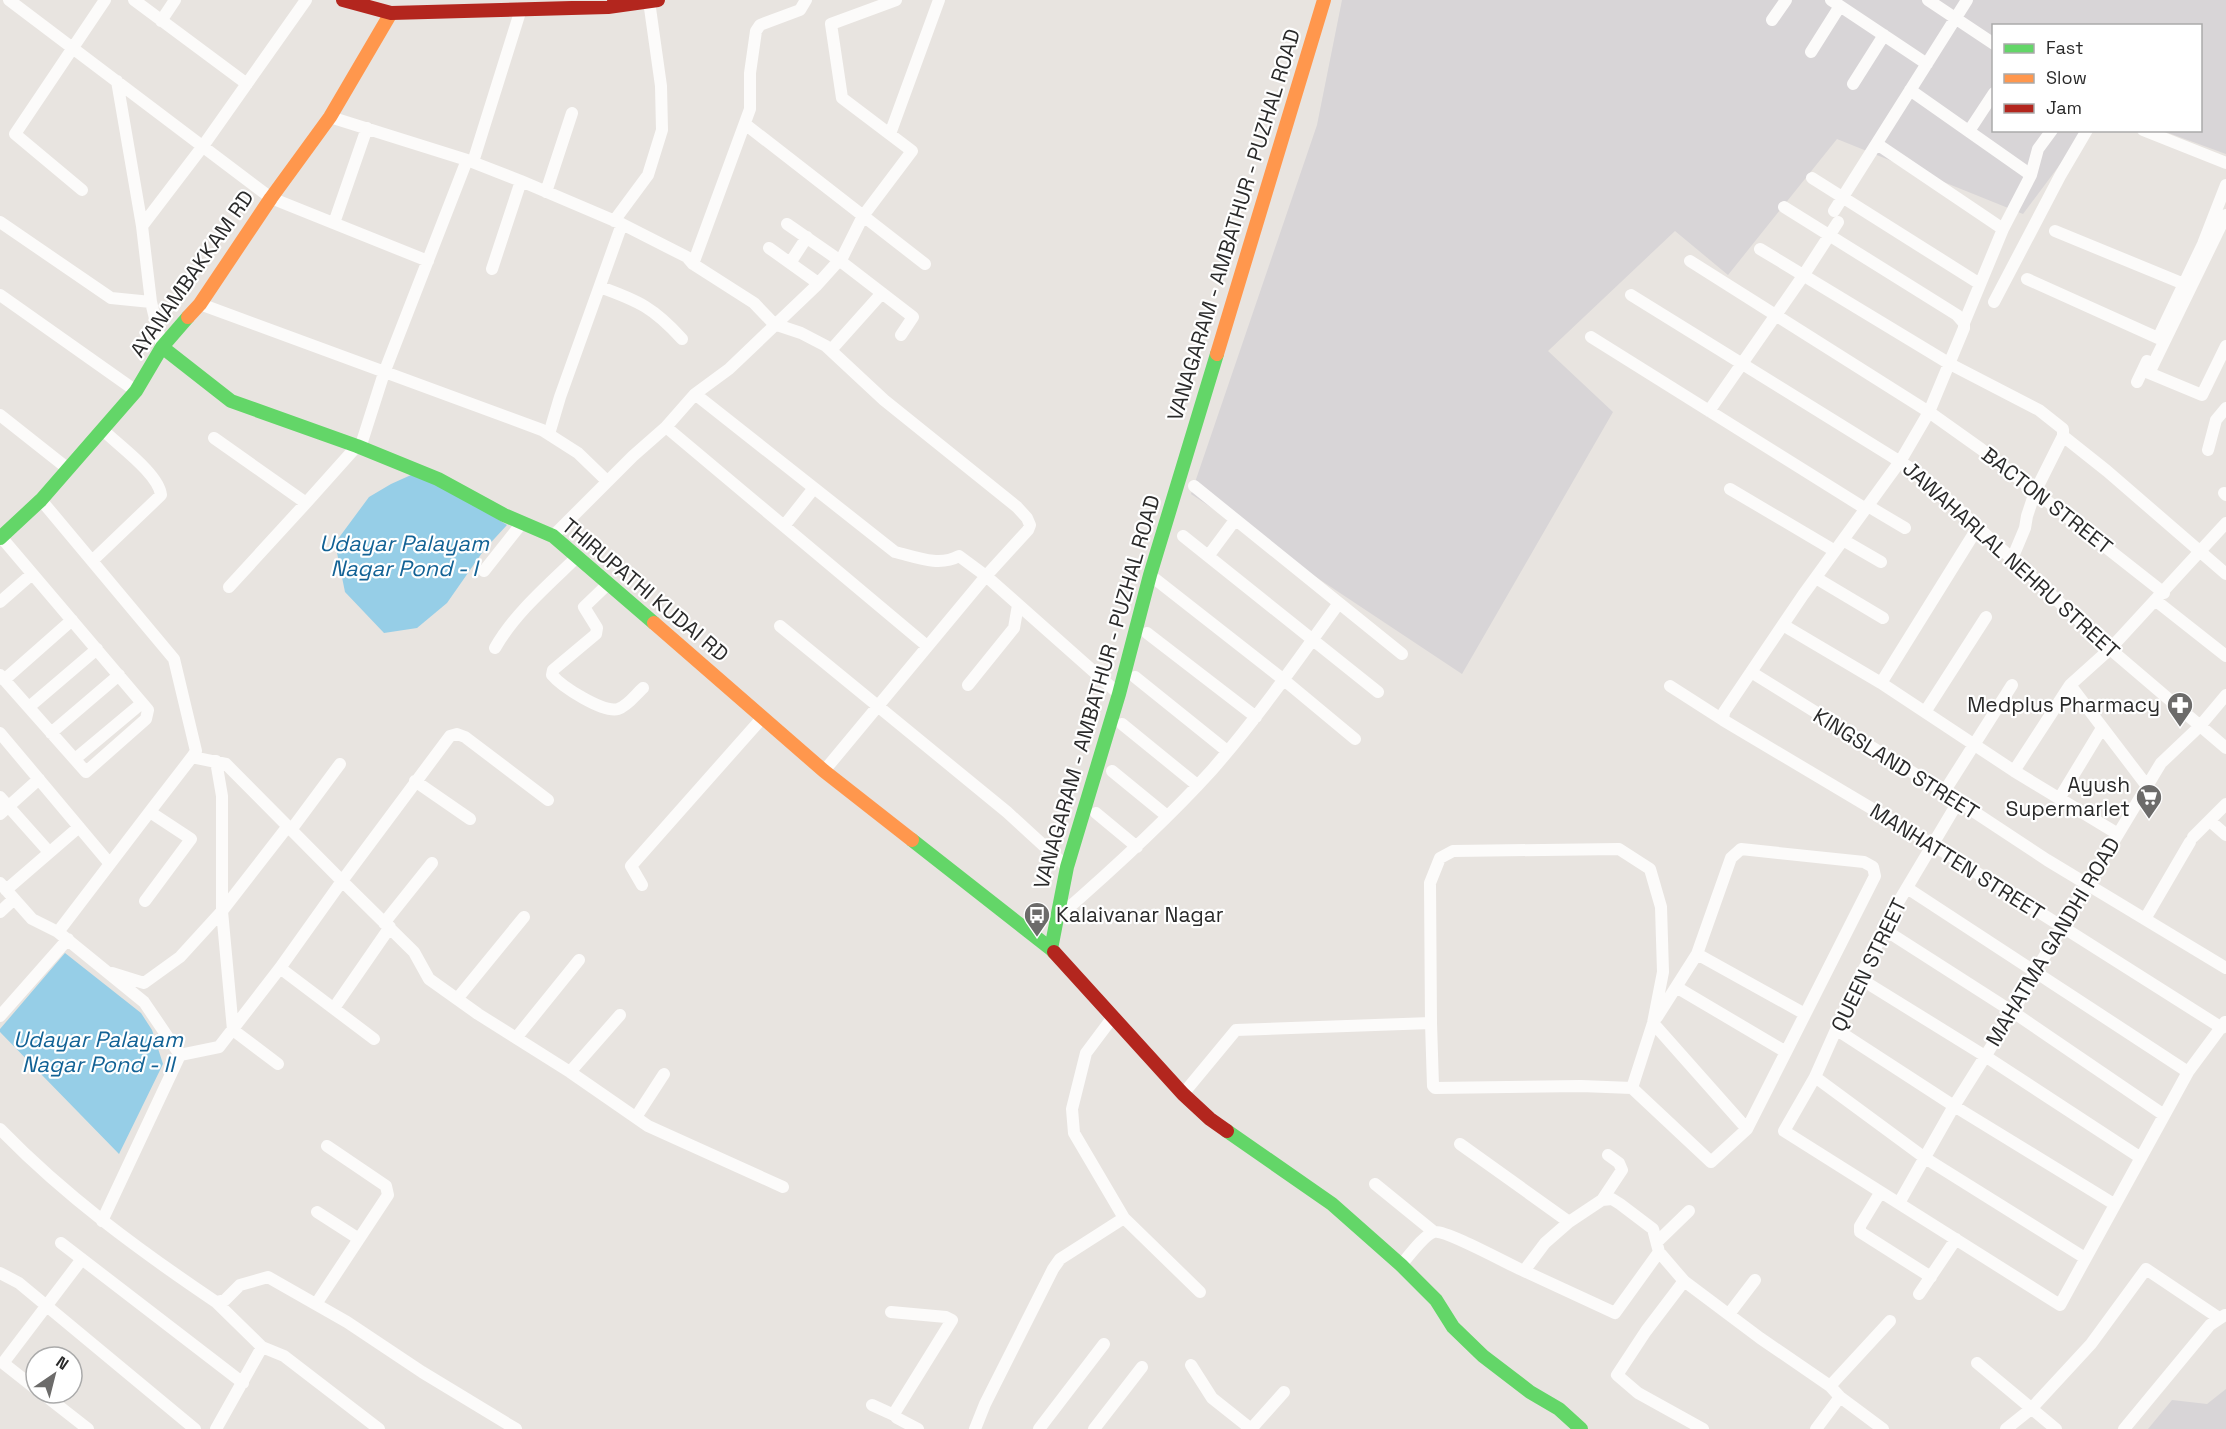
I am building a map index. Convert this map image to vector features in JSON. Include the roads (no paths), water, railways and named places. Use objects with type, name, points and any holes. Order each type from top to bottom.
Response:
[{"type":"main road","points":[[343,0],[391,13],[608,7],[654,1]]},
{"type":"main road","name":"VANAGARAM - AMBATHUR - PUZHAL ROAD","points":[[1051,949],[1067,867],[1119,694],[1150,575],[1324,0]]},
{"type":"main road","name":"AYANAMBAKKAM RD","points":[[0,538],[41,500],[136,391],[162,347],[200,304],[271,198],[330,117],[391,13]]},
{"type":"main road","name":"THIRUPATHI KUDAI RD","points":[[162,347],[231,401],[438,479],[522,523],[553,536],[824,771],[1051,949]]},
{"type":"main road","points":[[1051,949],[1183,1094],[1210,1119],[1332,1204],[1401,1265],[1436,1300],[1454,1327],[1484,1356],[1530,1392],[1559,1409],[1581,1429]]},
{"type":"street","points":[[9,0],[271,198],[428,261]]},
{"type":"street","points":[[82,190],[15,134],[105,0]]},
{"type":"street","points":[[134,0],[248,84]]},
{"type":"street","points":[[161,21],[175,0]]},
{"type":"street","points":[[142,226],[248,84],[306,0]]},
{"type":"street","points":[[693,264],[750,109],[750,73],[756,31],[760,25],[800,10],[806,0]]},
{"type":"street","points":[[553,536],[666,427],[695,394],[729,369],[818,283],[839,260],[863,216],[912,151],[842,98],[831,24],[896,0]]},
{"type":"street","points":[[890,134],[939,0]]},
{"type":"street","points":[[1772,20],[1786,0]]},
{"type":"street","points":[[1928,0],[1992,43]]},
{"type":"street","points":[[1709,411],[1830,236],[1843,197],[1967,0]]},
{"type":"street","points":[[549,434],[600,287],[618,222],[648,175],[662,130],[654,1]]},
{"type":"street","points":[[1811,52],[1836,3],[1927,64]]},
{"type":"street","points":[[229,587],[358,447],[384,373],[470,161],[521,9]]},
{"type":"street","points":[[1853,84],[1884,35]]},
{"type":"street","points":[[117,81],[142,226],[151,302],[162,347]]},
{"type":"street","points":[[1910,90],[2031,175]]},
{"type":"street","points":[[1969,131],[1992,96]]},
{"type":"street","points":[[546,192],[572,113]]},
{"type":"street","points":[[330,117],[470,161],[618,222],[687,257],[693,264],[754,303],[774,324],[814,338],[831,350],[884,400],[998,491],[1027,518],[1030,525],[1028,530],[986,576],[824,771]]},
{"type":"street","points":[[745,123],[925,264]]},
{"type":"street","points":[[334,223],[367,128]]},
{"type":"street","points":[[1723,720],[1724,712],[1901,460],[1929,412],[2002,229],[2031,175],[2038,149],[2051,132]]},
{"type":"street","points":[[1994,302],[2060,176],[2086,132]]},
{"type":"street","points":[[2147,132],[2226,163]]},
{"type":"street","points":[[1876,144],[2002,229]]},
{"type":"street","points":[[1812,177],[1980,284]]},
{"type":"street","points":[[492,269],[521,181]]},
{"type":"street","points":[[2137,382],[2203,244],[2226,185]]},
{"type":"street","points":[[1784,207],[1957,315],[1964,323]]},
{"type":"street","points":[[2226,215],[2149,373],[2202,395],[2226,346]]},
{"type":"street","points":[[0,222],[111,298],[151,302]]},
{"type":"street","points":[[788,224],[913,317],[901,335]]},
{"type":"street","points":[[2055,231],[2184,284]]},
{"type":"street","points":[[790,263],[807,237]]},
{"type":"street","points":[[770,248],[818,283]]},
{"type":"street","points":[[1760,249],[1950,364],[2039,410],[2063,429],[2063,436],[2035,492],[2028,510],[2025,528],[2012,559]]},
{"type":"street","name":"BACTON STREET","points":[[1690,261],[1929,412],[1981,449],[2160,596],[2226,656]]},
{"type":"street","points":[[2027,279],[2158,338]]},
{"type":"street","points":[[600,287],[641,303],[666,321],[682,339]]},
{"type":"street","points":[[831,350],[882,293]]},
{"type":"street","points":[[0,295],[136,391]]},
{"type":"street","name":"JAWAHARLAL NEHRU STREET","points":[[1631,295],[1820,413],[1901,460],[1933,485],[2110,650],[2226,748]]},
{"type":"street","points":[[200,304],[549,434],[578,453],[608,481]]},
{"type":"street","points":[[1591,338],[1867,508],[1905,528]]},
{"type":"street","points":[[695,394],[895,552],[933,561],[949,561],[959,556],[986,576],[1119,694]]},
{"type":"street","points":[[2208,450],[2216,420],[2226,408]]},
{"type":"street","points":[[0,415],[67,468]]},
{"type":"street","points":[[666,427],[927,646]]},
{"type":"street","points":[[92,561],[161,495],[160,489],[148,472],[103,430]]},
{"type":"street","points":[[2063,436],[2108,471],[2226,574]]},
{"type":"street","points":[[214,438],[306,503]]},
{"type":"street","points":[[1194,486],[1402,654]]},
{"type":"street","points":[[784,526],[814,488]]},
{"type":"street","points":[[1730,489],[1835,551]]},
{"type":"street","points":[[0,1016],[63,936],[110,864],[196,751],[174,659],[41,500]]},
{"type":"street","points":[[1209,555],[1235,520]]},
{"type":"street","points":[[484,571],[522,523]]},
{"type":"street","points":[[2014,771],[2070,686],[2110,650],[2226,523]]},
{"type":"street","points":[[1881,683],[1978,527]]},
{"type":"street","points":[[1183,536],[1378,692]]},
{"type":"street","points":[[0,538],[32,574],[72,620],[97,649],[148,710],[146,719],[86,772],[2,677],[72,620]]},
{"type":"street","points":[[1843,540],[1881,562]]},
{"type":"street","points":[[495,648],[503,633],[516,618],[577,557]]},
{"type":"street","points":[[0,602],[32,574]]},
{"type":"street","points":[[1150,575],[1355,739]]},
{"type":"street","points":[[1816,578],[1883,618]]},
{"type":"street","points":[[608,584],[584,607],[597,628],[596,634],[553,670],[552,675],[601,708],[615,710],[623,707],[644,688]]},
{"type":"street","points":[[1057,918],[1137,848],[1197,785],[1256,717],[1339,603]]},
{"type":"street","points":[[968,685],[1014,628],[1018,605]]},
{"type":"street","points":[[1925,712],[1986,617]]},
{"type":"street","points":[[1783,625],[1881,683],[1973,745],[2118,834]]},
{"type":"street","points":[[780,626],[1007,812],[1067,867]]},
{"type":"street","points":[[1147,633],[1256,717]]},
{"type":"street","points":[[29,707],[97,649]]},
{"type":"street","name":"KINGSLAND STREET","points":[[1751,672],[1944,792],[2087,885],[2226,968]]},
{"type":"street","points":[[51,733],[119,675]]},
{"type":"street","points":[[1135,677],[1227,751]]},
{"type":"street","points":[[1944,792],[2012,685]]},
{"type":"street","name":"MANHATTEN STREET","points":[[1670,686],[1844,793],[1933,844],[2062,927],[2224,1024]]},
{"type":"street","points":[[2070,686],[2147,786]]},
{"type":"street","name":"MAHATMA GANDHI ROAD","points":[[1899,1203],[1954,1106],[2013,1012],[2161,763],[2200,726],[2226,695]]},
{"type":"street","points":[[642,885],[631,866],[763,717]]},
{"type":"street","points":[[1122,723],[1197,785]]},
{"type":"street","points":[[2059,799],[2102,728]]},
{"type":"street","points":[[0,733],[110,864]]},
{"type":"street","points":[[180,1055],[219,1047],[280,968],[446,740],[457,734],[465,737],[548,800]]},
{"type":"street","points":[[192,757],[226,764],[414,952],[429,979],[456,999],[570,1072],[648,1126],[783,1188]]},
{"type":"street","points":[[216,761],[222,796],[222,911],[233,1030],[278,1064]]},
{"type":"street","points":[[106,971],[144,983],[180,957],[222,911],[340,764]]},
{"type":"street","points":[[1112,771],[1167,816]]},
{"type":"street","points":[[39,779],[3,806],[49,852]]},
{"type":"street","points":[[415,781],[470,819]]},
{"type":"street","name":"QUEEN STREET","points":[[1881,1193],[1784,1131],[1815,1077],[1859,978],[1893,911],[1958,802]]},
{"type":"street","points":[[2145,919],[2192,839],[2226,804]]},
{"type":"street","points":[[145,901],[191,839],[150,812]]},
{"type":"street","points":[[1096,813],[1137,848]]},
{"type":"street","points":[[2210,821],[2226,835]]},
{"type":"street","points":[[0,912],[7,891],[79,827]]},
{"type":"street","points":[[1632,1088],[1653,1023],[1663,972],[1661,907],[1650,869],[1619,849],[1453,851],[1440,858],[1430,883],[1433,1086],[1436,1088],[1581,1086],[1632,1088],[1711,1162],[1747,1129],[1875,876],[1873,867],[1864,862],[1741,849],[1735,852],[1697,954],[1653,1023]]},
{"type":"street","points":[[333,1008],[387,925],[432,863]]},
{"type":"street","points":[[1907,888],[2188,1072]]},
{"type":"street","points":[[7,891],[32,919],[63,936],[144,1002],[180,1055]]},
{"type":"street","points":[[456,999],[524,917]]},
{"type":"street","points":[[1885,930],[2013,1012],[2164,1115]]},
{"type":"street","points":[[1697,954],[1805,1014]]},
{"type":"street","points":[[516,1038],[579,960]]},
{"type":"street","points":[[280,968],[374,1039]]},
{"type":"street","points":[[1859,978],[1985,1056],[2141,1158]]},
{"type":"street","points":[[1676,987],[1786,1052]]},
{"type":"street","points":[[570,1072],[620,1015]]},
{"type":"street","points":[[1113,1017],[1086,1053],[1072,1109],[1074,1133],[1124,1218],[1200,1292]]},
{"type":"street","points":[[1183,1094],[1236,1030],[1431,1023]]},
{"type":"street","points":[[1653,1023],[1747,1129]]},
{"type":"street","points":[[1931,1277],[1860,1232],[1860,1226],[1881,1193],[2060,1305],[2188,1072],[2224,1024]]},
{"type":"street","points":[[1837,1030],[1954,1106],[2114,1204]]},
{"type":"street","points":[[102,1221],[180,1055]]},
{"type":"street","points":[[636,1117],[664,1074]]},
{"type":"street","points":[[1815,1077],[1925,1158],[2085,1258]]},
{"type":"street","points":[[0,1129],[37,1167],[102,1221],[216,1302],[262,1347],[284,1356],[380,1429]]},
{"type":"street","points":[[1460,1144],[1569,1222]]},
{"type":"street","points":[[316,1304],[388,1195],[386,1186],[327,1146]]},
{"type":"street","points":[[1524,1271],[1545,1243],[1569,1222],[1602,1200],[1622,1170],[1619,1163],[1608,1155]]},
{"type":"street","points":[[1375,1184],[1434,1232],[1463,1241],[1616,1313],[1658,1247],[1689,1211]]},
{"type":"street","points":[[1602,1200],[1612,1199],[1653,1229],[1658,1247],[1684,1281],[1830,1386],[1840,1397],[1883,1429]]},
{"type":"street","points":[[317,1212],[359,1239]]},
{"type":"street","points":[[975,1429],[990,1394],[1060,1259],[1124,1218]]},
{"type":"street","points":[[1401,1265],[1434,1232]]},
{"type":"street","points":[[1919,1294],[1956,1239]]},
{"type":"street","points":[[61,1243],[243,1383]]},
{"type":"street","points":[[24,1380],[3,1363],[82,1259]]},
{"type":"street","points":[[2006,1429],[2031,1409],[2091,1344],[2146,1269],[2222,1316],[2210,1325],[2124,1429]]},
{"type":"street","points":[[0,1273],[19,1283],[195,1429]]},
{"type":"street","points":[[216,1302],[225,1300],[240,1285],[268,1277],[316,1304],[501,1426],[516,1429]]},
{"type":"street","points":[[1729,1314],[1755,1280]]},
{"type":"street","points":[[1684,1281],[1646,1331],[1617,1375],[1638,1393],[1703,1429]]},
{"type":"street","points":[[891,1312],[946,1317],[952,1320],[894,1415]]},
{"type":"street","points":[[1830,1386],[1890,1321]]},
{"type":"street","points":[[1039,1429],[1104,1344]]},
{"type":"street","points":[[216,1429],[262,1347]]},
{"type":"street","points":[[1977,1363],[2056,1429]]},
{"type":"street","points":[[1191,1365],[1212,1398],[1251,1429],[1284,1392]]},
{"type":"street","points":[[1094,1429],[1142,1367]]},
{"type":"street","points":[[1816,1429],[1840,1397]]},
{"type":"street","points":[[57,1405],[88,1429]]},
{"type":"street","points":[[872,1405],[918,1429]]},
{"type":"water","name":"Udayar Palayam Nagar Pond - I","points":[[411,475],[449,489],[507,525],[484,550],[447,603],[417,628],[384,633],[345,592],[335,543],[369,497]]},
{"type":"water","name":"Udayar Palayam Nagar Pond - II","points":[[65,953],[141,1013],[152,1030],[163,1064],[119,1154],[0,1032],[0,1029]]},
{"type":"place","name":"Medplus Pharmacy","points":[[2180,728]]},
{"type":"place","name":"Ayush Supermarlet","points":[[2149,820]]},
{"type":"place","name":"Kalaivanar Nagar","points":[[1037,938]]}]
